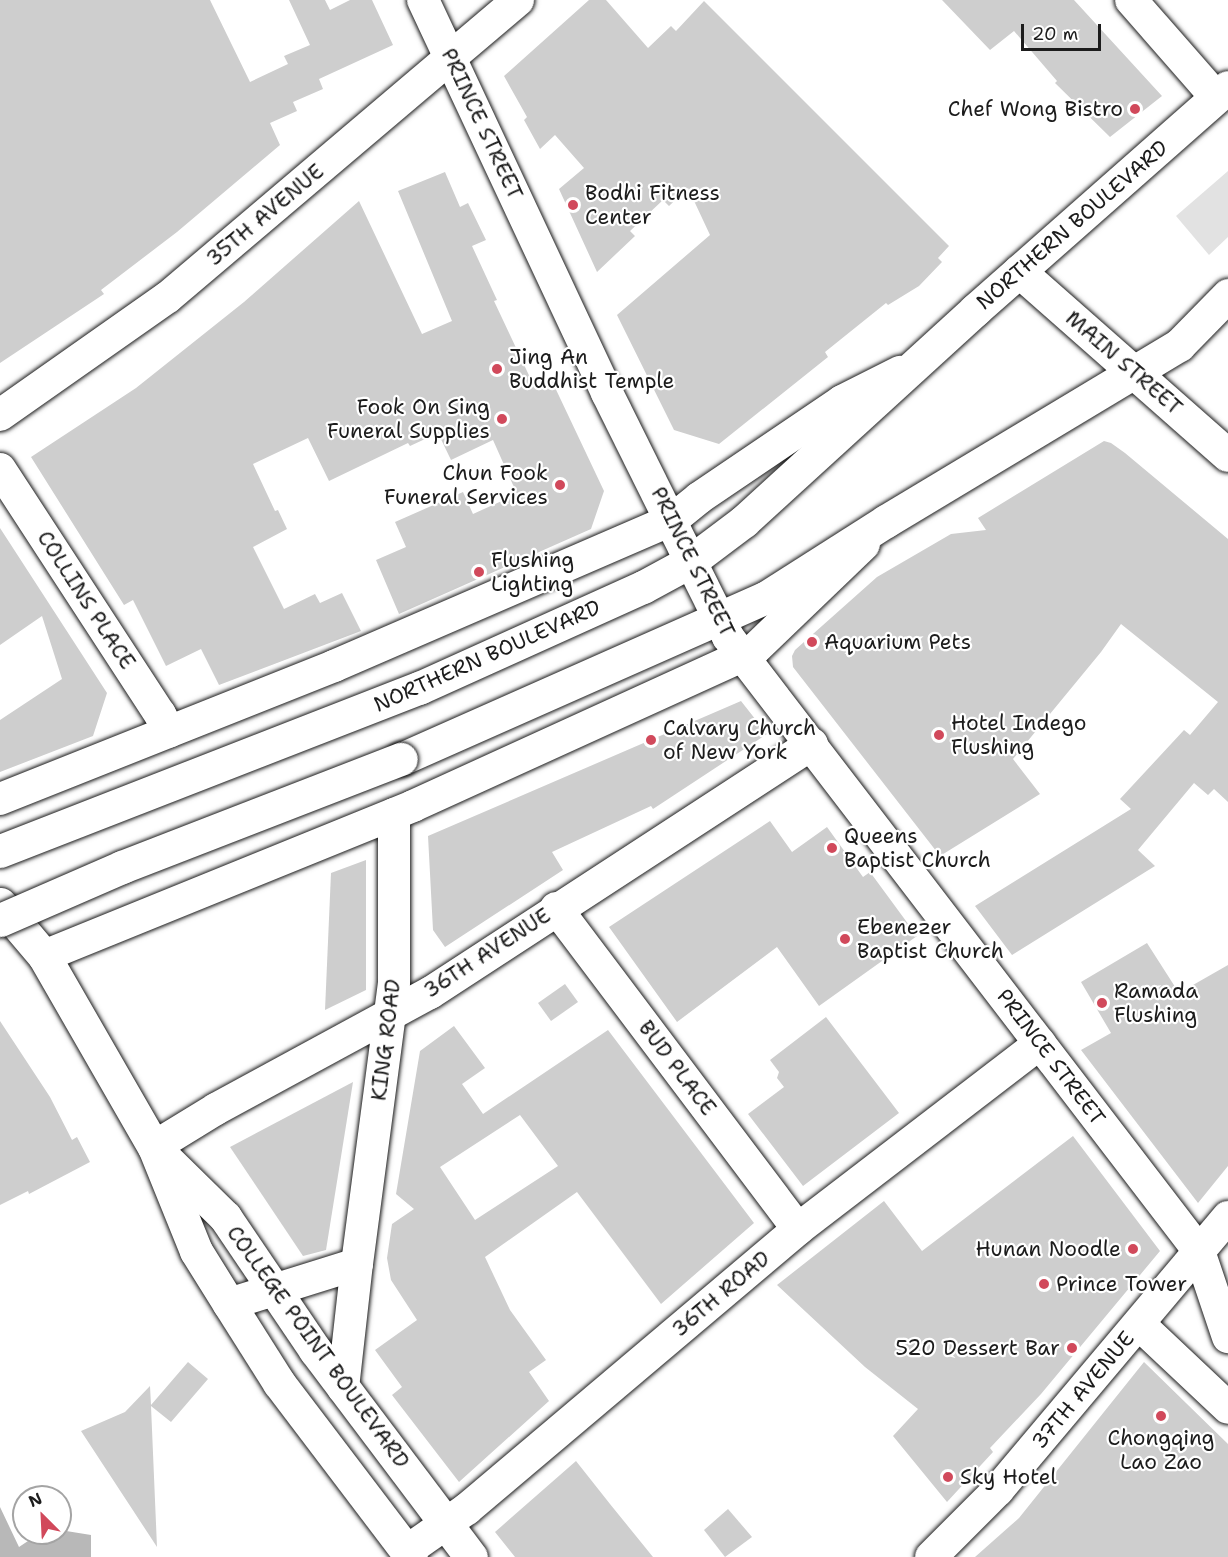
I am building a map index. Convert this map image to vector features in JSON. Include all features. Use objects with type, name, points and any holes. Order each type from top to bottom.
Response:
[{"type":"main road","name":"NORTHERN BOULEVARD","points":[[0,851],[378,704],[643,587],[691,561],[744,521],[1019,271],[1222,92]]},
{"type":"main road","name":"MAIN STREET","points":[[1019,271],[1228,455]]},
{"type":"main road","points":[[0,920],[122,867],[401,759],[720,621],[765,598],[886,521],[1132,371],[1179,345],[1228,295]]},
{"type":"main road","name":"COLLEGE POINT BOULEVARD","points":[[0,904],[44,956],[154,1147],[196,1251],[229,1304],[279,1383],[409,1554]]},
{"type":"main road","name":"COLLEGE POINT BOULEVARD","points":[[154,1147],[225,1217],[344,1388],[471,1557]]},
{"type":"street","name":"PRINCE STREET","points":[[423,0],[607,393],[672,520],[720,621],[742,656],[812,744],[1199,1251],[1228,1337]]},
{"type":"street","name":"35TH AVENUE","points":[[0,415],[168,297],[518,0]]},
{"type":"street","points":[[1131,0],[1222,92]]},
{"type":"street","name":"NORTHERN BOULEVARD","points":[[0,800],[334,666],[672,520],[699,498],[842,401],[917,364]]},
{"type":"street","name":"COLLINS PLACE","points":[[0,469],[160,714],[169,732]]},
{"type":"street","points":[[44,956],[393,814],[753,651],[773,634],[886,521]]},
{"type":"street","name":"36TH AVENUE","points":[[154,1147],[216,1109],[391,1012],[430,993],[556,908],[812,744]]},
{"type":"street","name":"KING ROAD","points":[[344,1388],[357,1264],[394,982],[393,814]]},
{"type":"street","name":"BUD PLACE","points":[[556,908],[798,1228]]},
{"type":"street","name":"36TH ROAD","points":[[409,1554],[467,1509],[798,1228],[1040,1043]]},
{"type":"street","name":"37TH AVENUE","points":[[932,1557],[998,1490],[1228,1217]]},
{"type":"street","points":[[229,1304],[357,1264]]},
{"type":"street","points":[[1139,1324],[1228,1408]]},
{"type":"shaded area","points":[[1228,171],[1228,237],[1209,255],[1176,216]]},
{"type":"shaded area","points":[[0,1507],[12,1532],[12,1545],[19,1547],[22,1545],[72,1545],[72,1532],[91,1535],[91,1557],[0,1557]]},
{"type":"building","points":[[0,0],[210,0],[250,82],[288,64],[284,56],[310,45],[289,0],[325,0],[330,10],[350,0],[372,0],[393,45],[319,79],[323,89],[293,102],[297,111],[270,123],[280,145],[177,232],[101,290],[104,294],[0,363]]},
{"type":"building","points":[[589,0],[606,0],[648,48],[671,26],[676,31],[704,1],[949,246],[938,258],[942,262],[919,286],[888,305],[886,303],[825,352],[828,357],[719,444],[674,430],[617,315],[710,235],[688,188],[669,206],[663,200],[630,231],[635,236],[597,272],[559,189],[584,168],[555,135],[540,149],[524,120],[527,117],[504,76]]},
{"type":"building","points":[[942,0],[1074,0],[1162,96],[1110,137],[1055,83],[1057,81],[1014,31],[990,50]]},
{"type":"building","points":[[445,172],[460,207],[468,203],[486,240],[472,246],[497,300],[494,301],[534,386],[551,379],[604,491],[591,529],[399,614],[376,560],[406,547],[395,522],[463,492],[473,514],[517,494],[493,440],[451,460],[438,433],[410,446],[408,443],[329,481],[308,438],[253,464],[275,511],[278,510],[287,529],[253,547],[284,609],[315,594],[320,603],[342,593],[361,631],[219,685],[201,649],[166,666],[133,600],[124,605],[31,457],[136,388],[244,302],[359,201],[422,334],[452,321],[398,191]]},
{"type":"building","points":[[1104,441],[1125,453],[1228,539],[1228,802],[1214,789],[1208,795],[1194,783],[1138,850],[1155,866],[1012,955],[975,906],[1131,809],[1120,799],[1184,730],[1190,735],[1218,702],[1121,624],[1101,652],[1013,759],[1040,794],[940,856],[793,667],[792,656],[795,650],[877,577],[951,534],[986,530],[978,518]]},
{"type":"building","points":[[0,528],[107,693],[93,736],[0,772],[0,720],[62,679],[42,616],[0,645]]},
{"type":"building","points":[[741,701],[767,734],[653,809],[651,806],[552,852],[563,870],[445,947],[433,930],[428,836]]},
{"type":"building","points":[[770,821],[792,852],[827,827],[863,877],[870,872],[917,936],[819,1006],[777,947],[677,1022],[609,927]]},
{"type":"building","points":[[366,860],[366,990],[325,1010],[331,873]]},
{"type":"building","points":[[1147,943],[1179,993],[1228,965],[1228,1166],[1198,1203],[1081,1050],[1111,1033],[1081,982]]},
{"type":"building","points":[[565,984],[578,1002],[551,1021],[538,1003]]},
{"type":"building","points":[[826,1017],[899,1113],[803,1186],[748,1114],[784,1087],[777,1078],[779,1072],[770,1060]]},
{"type":"building","points":[[0,1021],[50,1097],[72,1140],[77,1137],[90,1162],[29,1194],[28,1191],[0,1205]]},
{"type":"building","points":[[454,1026],[485,1068],[462,1084],[483,1114],[608,1030],[754,1223],[661,1304],[577,1192],[485,1257],[510,1310],[546,1360],[529,1372],[549,1401],[459,1482],[392,1395],[402,1387],[375,1350],[417,1320],[391,1280],[387,1258],[392,1224],[414,1209],[396,1194],[420,1051]],"holes":[[[520,1115],[558,1166],[475,1220],[440,1167]]]},
{"type":"building","points":[[353,1082],[326,1250],[303,1256],[230,1147]]},
{"type":"building","points":[[1073,1136],[1160,1251],[1041,1394],[990,1448],[993,1452],[947,1502],[893,1436],[918,1409],[865,1367],[777,1285],[884,1201],[922,1251]]},
{"type":"building","points":[[188,1362],[208,1379],[171,1422],[151,1406],[157,1547],[81,1431],[125,1412],[150,1386],[151,1405]]},
{"type":"building","points":[[1144,1362],[1228,1444],[1228,1557],[975,1557],[1019,1518]]},
{"type":"building","points":[[576,1461],[653,1557],[515,1557],[495,1532]]},
{"type":"building","points":[[728,1509],[752,1537],[725,1557],[704,1530]]},
{"type":"place","name":"Chef Wong Bistro","points":[[1135,109]]},
{"type":"place","name":"Bodhi Fitness Center","points":[[573,205]]},
{"type":"place","name":"Jing An Buddhist Temple","points":[[497,369]]},
{"type":"place","name":"Fook On Sing Funeral Supplies","points":[[502,419]]},
{"type":"place","name":"Chun Fook Funeral Services","points":[[560,485]]},
{"type":"place","name":"Flushing Lighting","points":[[479,572]]},
{"type":"place","name":"Aquarium Pets","points":[[812,642]]},
{"type":"place","name":"Hotel Indego Flushing","points":[[939,735]]},
{"type":"place","name":"Calvary Church of New York","points":[[651,740]]},
{"type":"place","name":"Queens Baptist Church","points":[[832,848]]},
{"type":"place","name":"Ebenezer Baptist Church","points":[[845,939]]},
{"type":"place","name":"Ramada Flushing","points":[[1102,1003]]},
{"type":"place","name":"Hunan Noodle","points":[[1133,1249]]},
{"type":"place","name":"Prince Tower","points":[[1044,1284]]},
{"type":"place","name":"520 Dessert Bar","points":[[1072,1348]]},
{"type":"place","name":"Chongqing Lao Zao","points":[[1161,1416]]},
{"type":"place","name":"Sky Hotel","points":[[948,1477]]}]
